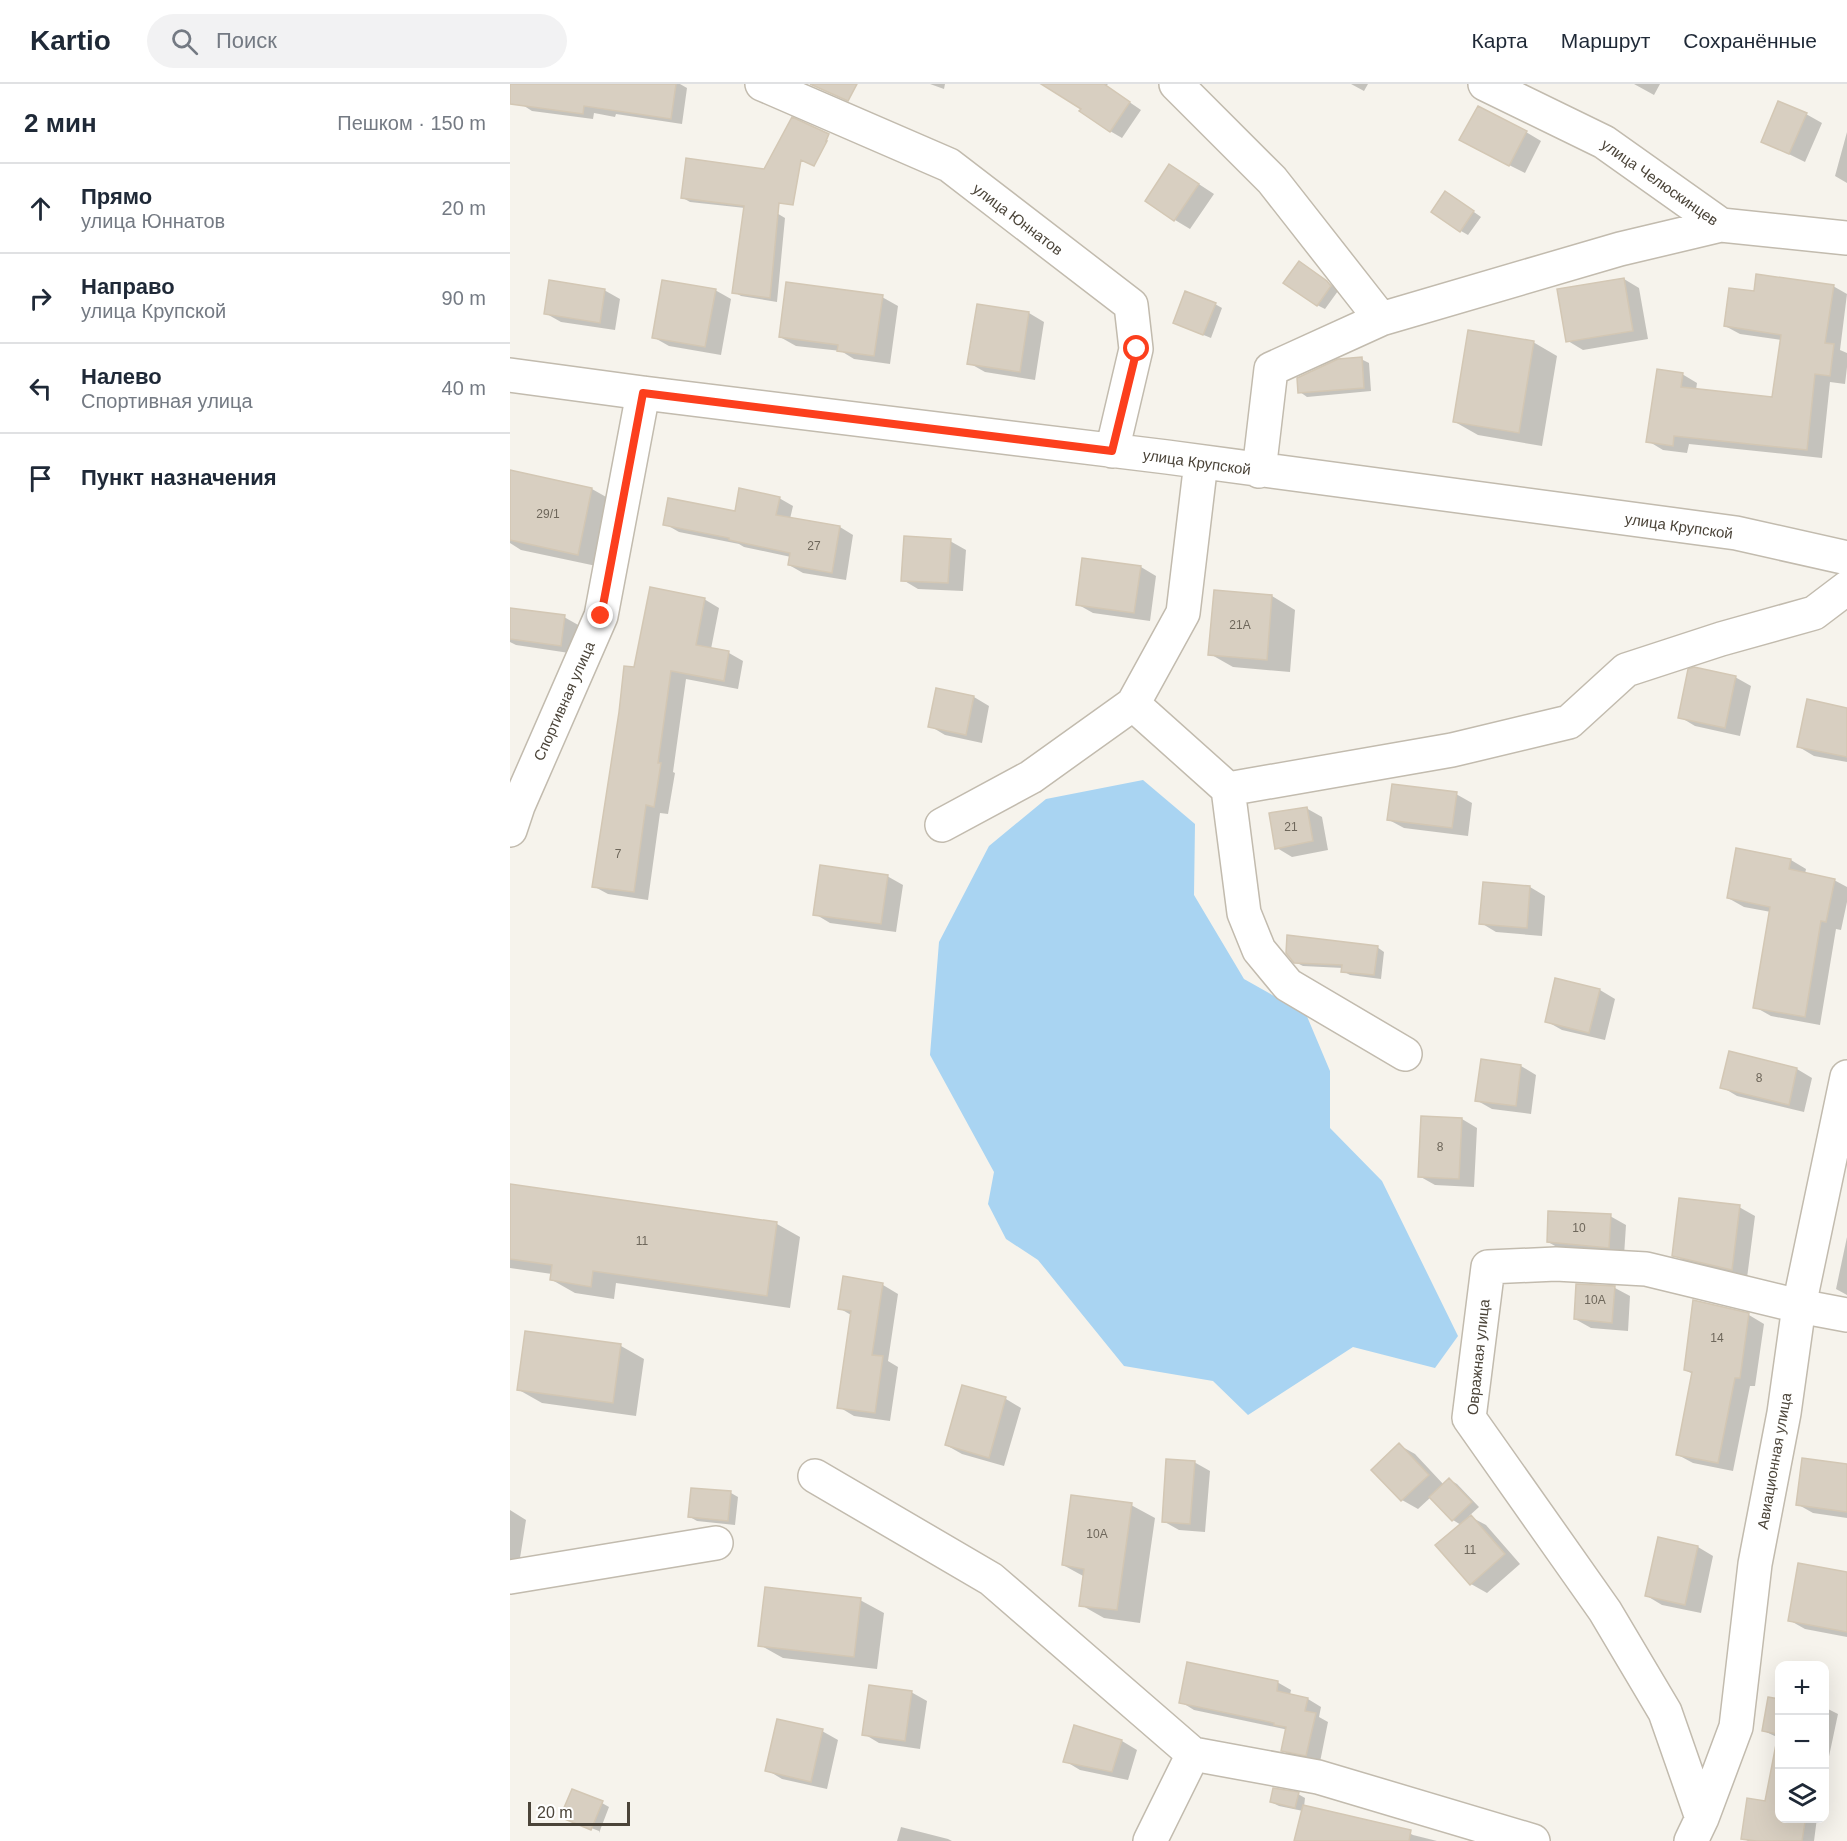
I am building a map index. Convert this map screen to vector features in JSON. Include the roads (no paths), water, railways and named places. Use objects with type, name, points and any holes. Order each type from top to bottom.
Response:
[{"type":"street","name":"улица Юннатов","points":[[762,84],[949,165],[1131,305],[1137,349],[1112,451]]},
{"type":"street","points":[[1176,84],[1272,180],[1381,319]]},
{"type":"street","name":"улица Челюскинцев","points":[[1485,84],[1604,142],[1721,225],[1847,238]]},
{"type":"street","points":[[1259,471],[1271,369],[1381,319],[1620,249],[1721,225]]},
{"type":"street","name":"улица Крупской","points":[[510,375],[1201,462],[1736,533],[1847,558]]},
{"type":"street","name":"Спортивная улица","points":[[513,814],[601,616],[643,393]]},
{"type":"street","points":[[942,825],[1031,777],[1133,704],[1183,613],[1201,462]]},
{"type":"street","points":[[1228,789],[1452,750],[1569,722],[1626,670],[1721,639],[1814,614],[1847,588]]},
{"type":"street","points":[[1133,704],[1228,789],[1244,913],[1259,950],[1288,985],[1406,1054]]},
{"type":"street","name":"Авиационная улица","points":[[1697,1829],[1736,1727],[1755,1564],[1784,1413],[1799,1306],[1847,1077]]},
{"type":"street","name":"Овражная улица","points":[[1697,1829],[1665,1712],[1605,1611],[1468,1418],[1488,1268],[1556,1264],[1646,1269],[1799,1306],[1847,1315]]},
{"type":"street","points":[[815,1476],[991,1579],[1193,1754],[1318,1777],[1533,1841]]},
{"type":"street","points":[[510,1577],[716,1543]]},
{"type":"street","points":[[1150,1841],[1193,1754]]},
{"type":"water","points":[[1143,780],[1195,824],[1194,895],[1244,979],[1306,1014],[1330,1071],[1330,1128],[1382,1181],[1458,1336],[1435,1368],[1353,1347],[1248,1415],[1213,1381],[1124,1366],[1038,1260],[1006,1239],[988,1204],[994,1172],[930,1055],[939,942],[989,846],[1046,799]]}]
